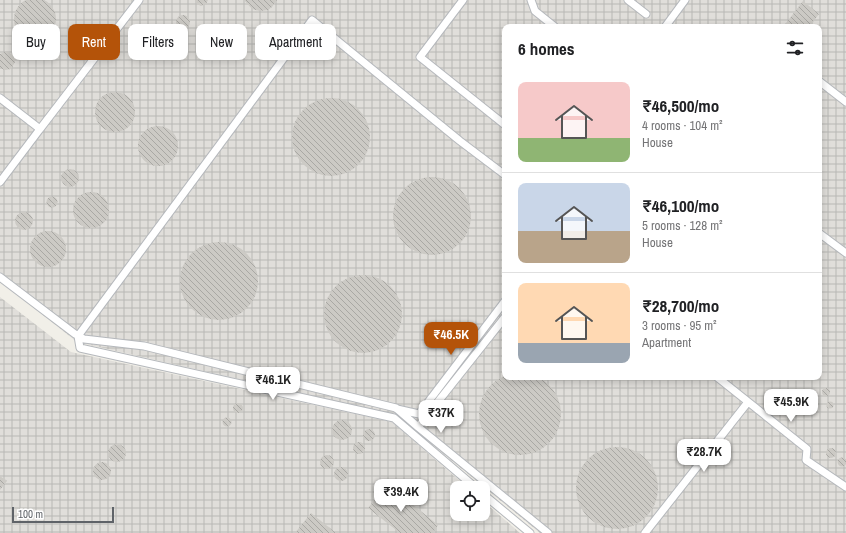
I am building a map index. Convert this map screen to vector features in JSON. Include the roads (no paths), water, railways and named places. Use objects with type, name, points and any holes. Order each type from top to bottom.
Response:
[{"type":"street","points":[[0,182],[139,0]]},
{"type":"street","points":[[463,0],[420,57],[502,123]]},
{"type":"street","points":[[531,0],[535,11],[551,24]]},
{"type":"street","points":[[628,0],[646,14]]},
{"type":"street","points":[[667,24],[685,0]]},
{"type":"street","points":[[468,481],[394,418],[80,348],[78,336],[312,20],[460,141],[502,173]]},
{"type":"street","points":[[822,83],[846,102]]},
{"type":"street","points":[[0,98],[40,128]]},
{"type":"street","points":[[822,235],[846,253]]},
{"type":"street","points":[[0,277],[84,339],[144,346],[419,414],[502,305]]},
{"type":"street","points":[[418,427],[502,321]]},
{"type":"street","points":[[721,380],[807,449],[806,460],[846,487]]},
{"type":"street","points":[[645,533],[748,402]]},
{"type":"street","points":[[396,408],[548,533]]},
{"type":"street","points":[[490,500],[530,533]]}]
